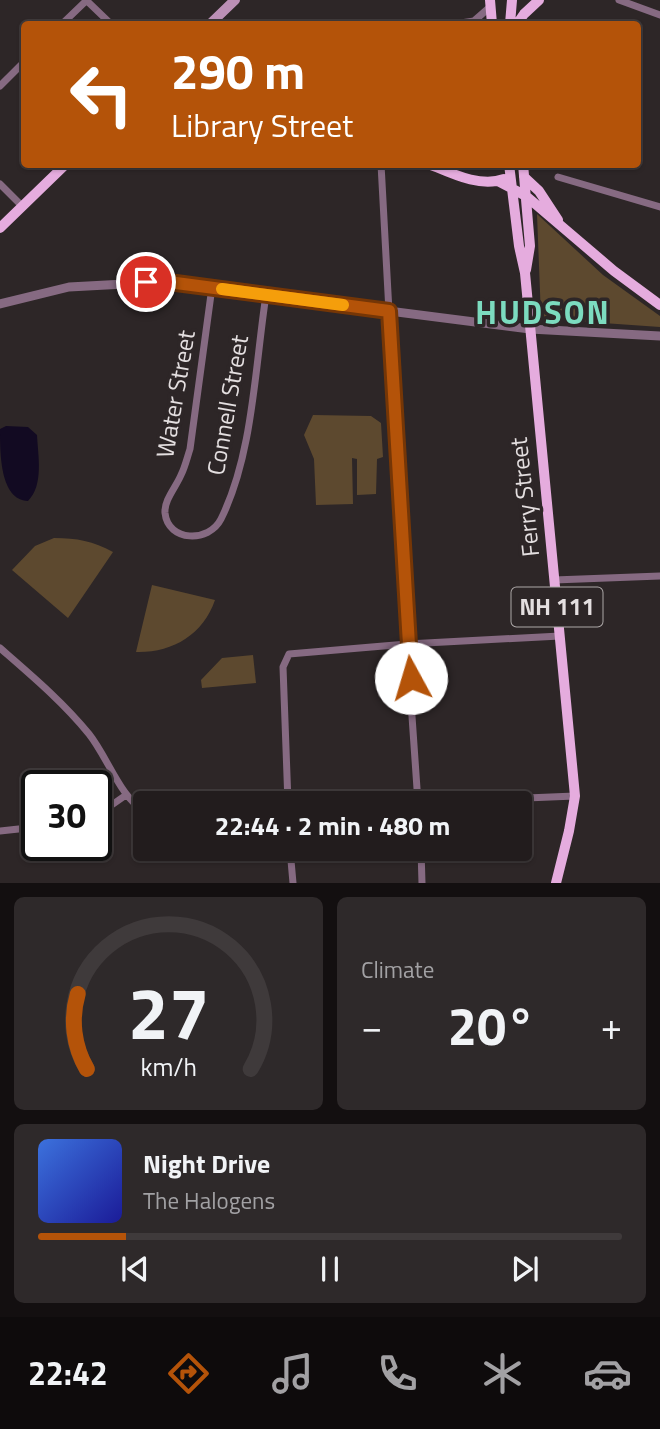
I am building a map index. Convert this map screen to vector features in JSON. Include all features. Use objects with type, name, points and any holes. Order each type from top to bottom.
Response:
[{"type":"main road","points":[[213,21],[235,0]]},
{"type":"main road","points":[[510,21],[512,0]]},
{"type":"main road","points":[[519,21],[539,0]]},
{"type":"main road","points":[[0,228],[62,168]]},
{"type":"main road","points":[[440,168],[470,179],[498,181],[510,176],[524,177],[540,191],[562,225]]},
{"type":"main road","name":"Ferry Street","points":[[523,168],[530,246],[525,273]]},
{"type":"main road","points":[[510,176],[526,196],[614,271],[660,305]]},
{"type":"main road","name":"Ferry Street","points":[[510,176],[525,273],[575,796],[556,883]]},
{"type":"street","points":[[65,21],[87,0],[108,21]]},
{"type":"street","points":[[619,0],[660,15]]},
{"type":"street","points":[[474,21],[490,4]]},
{"type":"street","points":[[0,86],[21,65]]},
{"type":"street","points":[[381,168],[417,791]]},
{"type":"street","points":[[558,177],[660,207]]},
{"type":"street","points":[[0,184],[23,207]]},
{"type":"street","points":[[0,304],[54,289],[154,282],[212,287],[530,329],[660,336]]},
{"type":"street","name":"Water Street","points":[[186,535],[170,526],[165,512],[190,449],[212,287]]},
{"type":"street","name":"Connell Street","points":[[186,535],[206,535],[217,525],[239,474],[266,295]]},
{"type":"street","points":[[554,580],[660,576]]},
{"type":"street","points":[[288,791],[283,667],[285,658],[292,653],[560,636]]},
{"type":"street","points":[[0,648],[51,694],[88,733],[133,803]]},
{"type":"street","points":[[112,805],[126,795]]},
{"type":"street","points":[[532,798],[575,796]]},
{"type":"street","points":[[0,831],[21,829]]},
{"type":"street","points":[[291,861],[293,883]]},
{"type":"street","points":[[421,861],[422,883]]},
{"type":"shaded area","points":[[537,214],[603,275],[660,316],[660,327],[541,317]]},
{"type":"shaded area","points":[[313,415],[371,416],[381,423],[383,457],[377,459],[376,494],[357,495],[357,459],[352,458],[353,504],[316,505],[314,459],[304,435]]},
{"type":"shaded area","points":[[6,426],[28,427],[37,435],[38,479],[28,501],[19,499],[12,493],[4,474],[0,429]]},
{"type":"shaded area","points":[[54,538],[85,541],[113,552],[68,618],[12,570],[35,546]]},
{"type":"shaded area","points":[[152,585],[215,600],[203,623],[184,640],[162,649],[136,652]]},
{"type":"shaded area","points":[[253,655],[256,683],[202,688],[201,680],[222,658]]},
{"type":"slow traffic","points":[[222,289],[343,305]]},
{"type":"district","name":"HUDSON","points":[[543,313]]},
{"type":"route","points":[[146,282],[212,287],[389,311],[411,678]]}]
